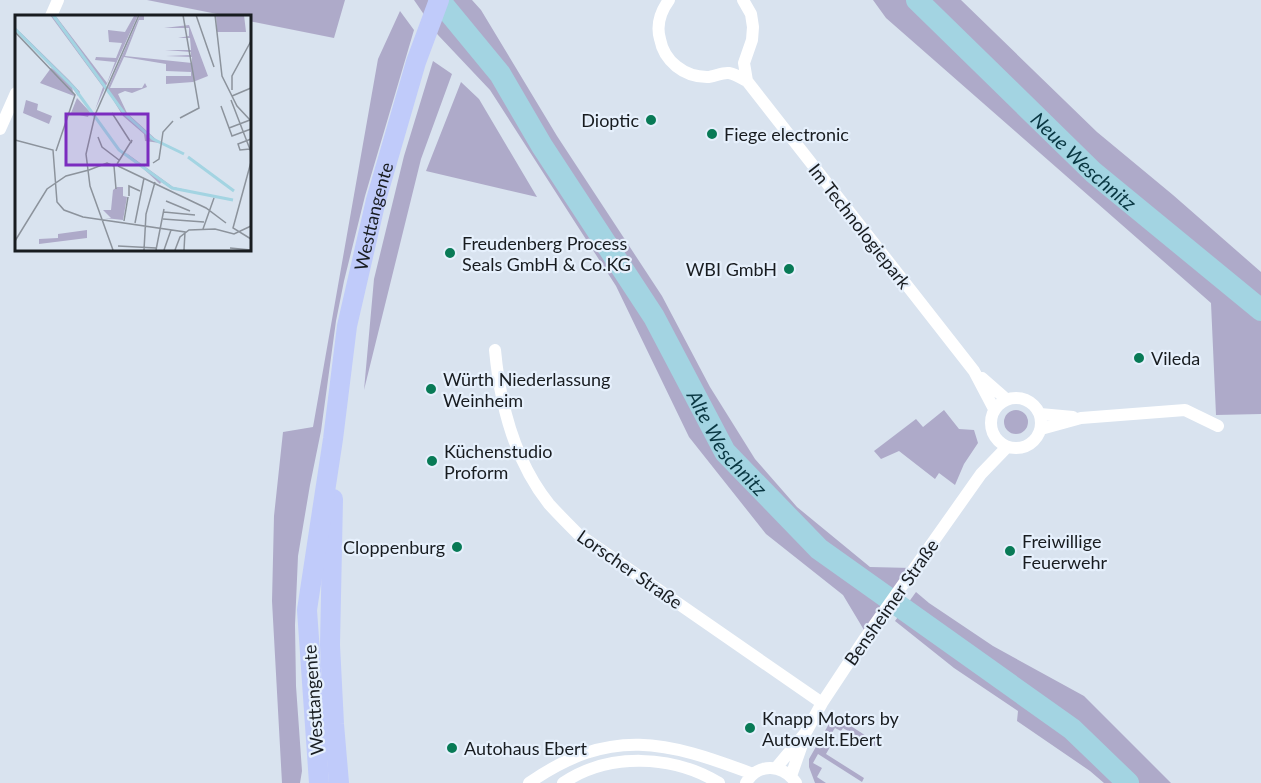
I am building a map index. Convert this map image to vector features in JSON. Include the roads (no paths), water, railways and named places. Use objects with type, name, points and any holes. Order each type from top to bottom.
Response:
[{"type":"main road","name":"Westtangente","points":[[316,780],[307,610],[333,439],[347,327],[376,200],[416,62],[439,0]]},
{"type":"main road","name":"Westtangente","points":[[333,439],[330,645],[339,783]]},
{"type":"street","points":[[51,15],[58,0]]},
{"type":"street","points":[[669,0],[661,15],[659,34],[662,46],[672,62],[691,75],[708,77],[730,73],[747,81]]},
{"type":"street","points":[[743,0],[751,14],[753,27],[752,40],[744,63],[747,81]]},
{"type":"street","name":"Im Technologiepark","points":[[747,81],[974,371],[994,409]]},
{"type":"street","points":[[0,129],[15,95]]},
{"type":"street","name":"Lorscher Straße","points":[[495,350],[512,437],[528,473],[549,504],[578,534],[822,703]]},
{"type":"street","name":"Im Technologiepark","points":[[974,371],[1006,399]]},
{"type":"street","points":[[994,409],[1006,399],[1029,401],[1040,414],[1041,429],[1080,418]]},
{"type":"street","name":"Bensheimer Straße","points":[[981,474],[995,438],[990,418],[994,409]]},
{"type":"street","points":[[1040,414],[1080,418],[1185,410],[1218,426]]},
{"type":"street","name":"Bensheimer Straße","points":[[776,768],[806,732],[822,703],[863,641],[981,474],[1007,447],[1024,447],[1037,437],[1041,429]]},
{"type":"street","points":[[995,438],[1007,447]]},
{"type":"street","name":"Bensheimer Straße","points":[[794,779],[806,732]]},
{"type":"street","points":[[529,783],[556,766],[585,753],[606,747],[635,744],[682,749],[749,778],[768,768],[776,768],[794,779]]},
{"type":"street","points":[[563,783],[596,767],[623,762],[651,761],[680,766],[719,783]]},
{"type":"waterway","name":"Alte Weschnitz","points":[[439,0],[500,74],[542,146],[654,317],[725,452],[819,549],[1072,729],[1128,783]]},
{"type":"waterway","name":"Neue Weschnitz","points":[[917,0],[1093,172],[1261,310]]},
{"type":"place","name":"Dioptic","points":[[651,120]]},
{"type":"place","name":"Fiege electronic","points":[[712,134]]},
{"type":"place","name":"Freudenberg Process Seals GmbH & Co.KG","points":[[450,253]]},
{"type":"place","name":"WBI GmbH","points":[[789,269]]},
{"type":"place","name":"Vileda","points":[[1139,358]]},
{"type":"place","name":"Würth Niederlassung Weinheim","points":[[431,389]]},
{"type":"place","name":"Küchenstudio Proform","points":[[432,461]]},
{"type":"place","name":"Cloppenburg","points":[[457,547]]},
{"type":"place","name":"Freiwillige Feuerwehr","points":[[1010,551]]},
{"type":"place","name":"Knapp Motors by Autowelt.Ebert","points":[[750,728]]},
{"type":"place","name":"Autohaus Ebert","points":[[452,748]]}]
